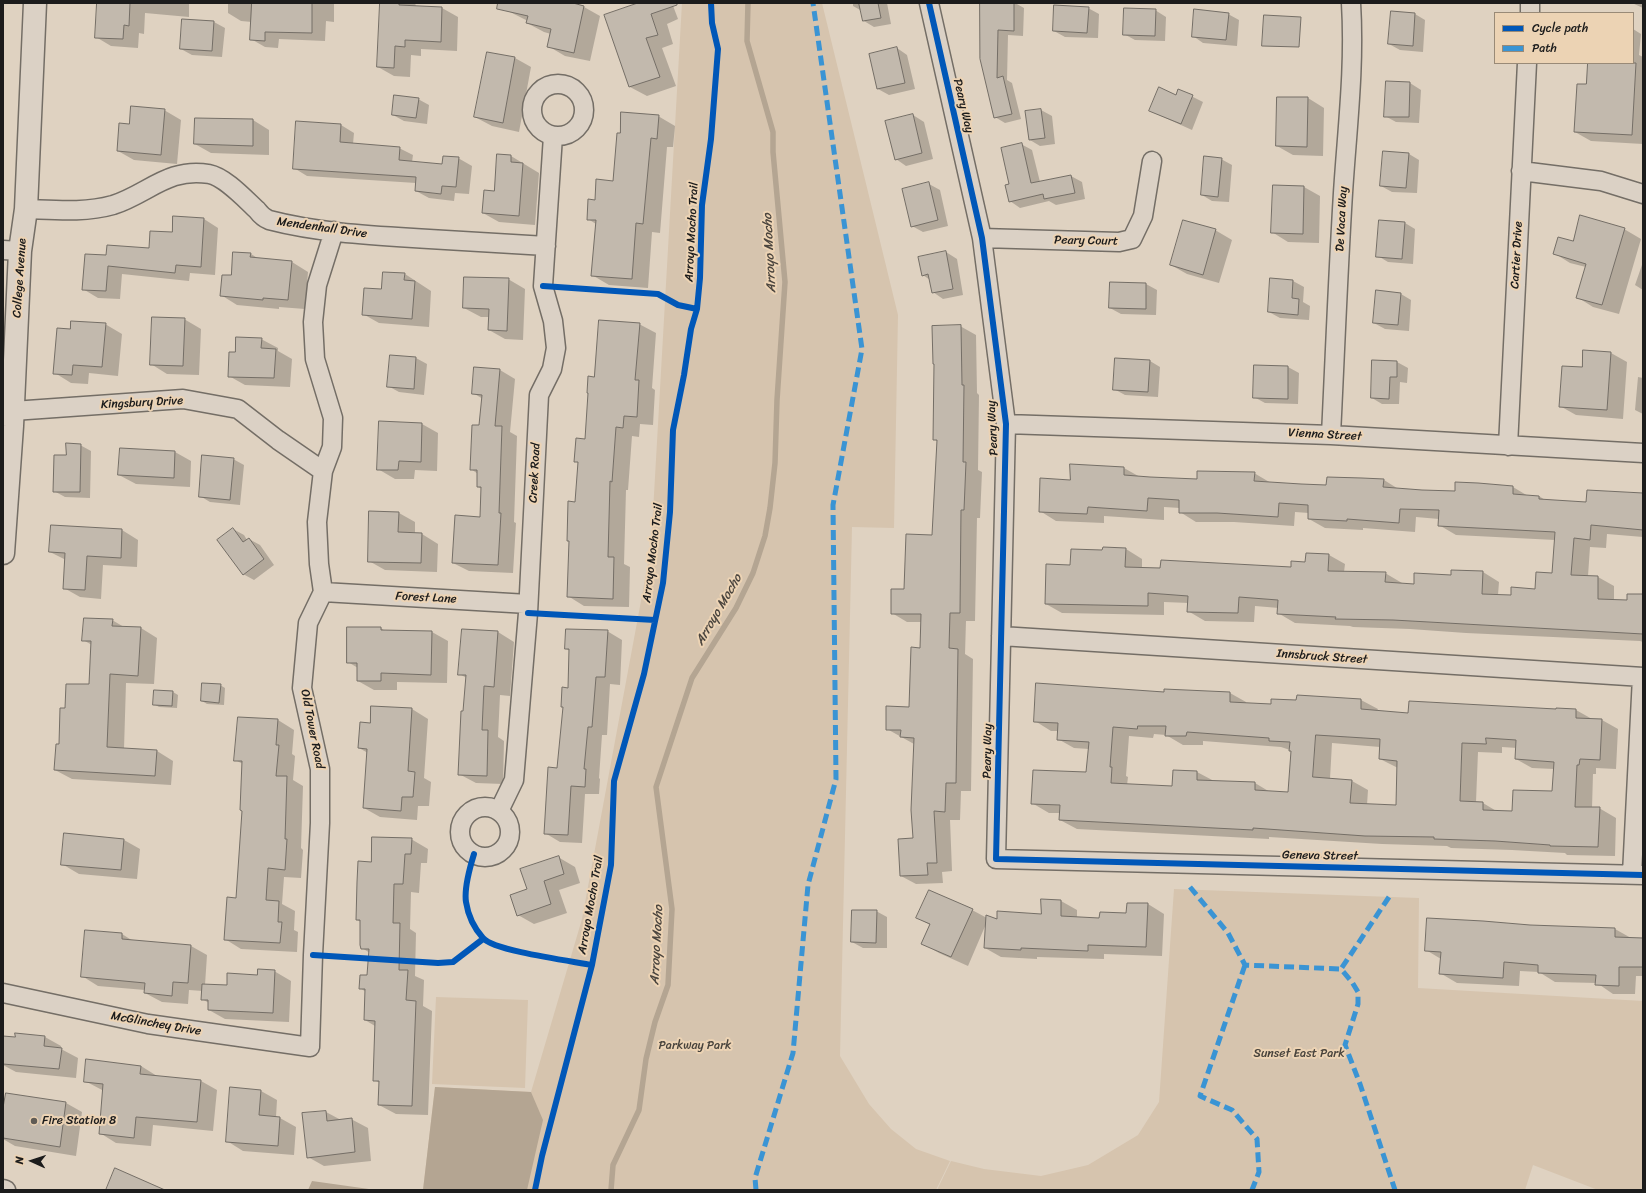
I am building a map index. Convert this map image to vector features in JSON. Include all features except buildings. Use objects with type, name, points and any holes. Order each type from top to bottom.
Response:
[{"type":"street","name":"College Avenue","points":[[3,553],[13,411],[12,251],[26,209],[35,3]]},
{"type":"street","name":"Peary Way","points":[[929,3],[982,238],[1006,424],[996,859]]},
{"type":"street","name":"De Vaca Way","points":[[1330,435],[1343,192],[1351,97],[1353,34],[1351,3]]},
{"type":"street","name":"Cartier Drive","points":[[1508,446],[1527,64]]},
{"type":"street","name":"Creek Road","points":[[499,811],[514,780],[528,604],[539,394],[552,369],[556,348],[553,321],[543,286],[553,136]]},
{"type":"street","name":"Peary Court","points":[[982,238],[1119,242],[1132,239],[1143,216],[1152,161]]},
{"type":"street","points":[[1521,171],[1601,181],[1643,194]]},
{"type":"street","name":"Mendenhall Drive","points":[[26,209],[92,210],[113,205],[136,196],[155,184],[175,175],[193,173],[211,175],[233,188],[266,219],[334,231],[372,235],[546,246]]},
{"type":"street","points":[[323,592],[319,564],[317,522],[323,471],[332,447],[333,418],[315,359],[313,322],[317,285],[334,231]]},
{"type":"street","name":"Kingsbury Drive","points":[[13,411],[183,400],[238,409],[278,440],[323,471]]},
{"type":"street","name":"Vienna Street","points":[[1006,424],[1330,435],[1643,453]]},
{"type":"street","name":"Forest Lane","points":[[323,592],[528,604]]},
{"type":"street","name":"Old Tower Road","points":[[310,1047],[320,823],[320,769],[302,688],[308,623],[323,592]]},
{"type":"street","name":"Innsbruck Street","points":[[1001,636],[1642,677]]},
{"type":"street","points":[[1638,875],[1642,677]]},
{"type":"street","name":"Geneva Street","points":[[996,859],[1638,875]]},
{"type":"street","name":"McGlinchey Drive","points":[[3,993],[148,1024],[310,1047]]},
{"type":"green space","name":"Parkway Park","points":[[682,3],[822,3],[898,315],[894,528],[852,527],[840,1056],[869,1104],[891,1129],[916,1149],[950,1161],[936,1190],[423,1190],[435,1087],[531,1092],[582,919],[651,547]]},
{"type":"green space","name":"Sunset East Park","points":[[1174,889],[1419,898],[1418,988],[1643,1001],[1643,1190],[1598,1190],[1533,1165],[1525,1190],[937,1190],[951,1161],[984,1169],[1041,1176],[1088,1165],[1138,1135],[1159,1102]]},
{"type":"green space","points":[[436,997],[528,1000],[525,1088],[432,1084]]},
{"type":"shaded area","points":[[435,1087],[531,1092],[543,1120],[527,1190],[423,1190]]},
{"type":"shaded area","points":[[312,1181],[376,1190],[308,1190]]},
{"type":"waterway","name":"Arroyo Mocho","points":[[611,1190],[613,1165],[639,1110],[646,1059],[655,1022],[668,985],[672,909],[656,787],[692,678],[736,608],[753,573],[765,536],[770,508],[775,463],[777,400],[785,282],[773,152],[773,132],[747,41],[748,3]]},
{"type":"marked path","points":[[756,1190],[755,1178],[793,1053],[808,885],[836,779],[833,505],[862,349],[813,3]]},
{"type":"marked path","points":[[1190,887],[1228,933],[1245,965],[1341,969]]},
{"type":"marked path","points":[[1389,897],[1341,969],[1358,992],[1358,1004],[1345,1045],[1360,1084],[1395,1190]]},
{"type":"marked path","points":[[1245,965],[1200,1096],[1232,1110],[1257,1139],[1259,1172],[1252,1190]]},
{"type":"cycle path","name":"Arroyo Mocho Trail","points":[[535,1190],[542,1156],[592,965],[611,865],[614,781],[644,674],[663,583],[670,512],[673,430],[691,329],[697,309],[700,278],[702,205],[711,139],[718,49],[712,23],[711,3]]},
{"type":"cycle path","points":[[929,3],[982,238],[1006,424],[996,859],[1643,875]]},
{"type":"cycle path","points":[[543,286],[658,294],[678,305],[697,309]]},
{"type":"cycle path","points":[[528,613],[655,620]]},
{"type":"cycle path","points":[[474,854],[469,871],[466,902],[472,921],[483,938],[490,943],[517,951],[592,965]]},
{"type":"cycle path","points":[[313,955],[438,963],[453,962],[483,939]]},
{"type":"place","name":"Fire Station 8","points":[[34,1121]]}]
